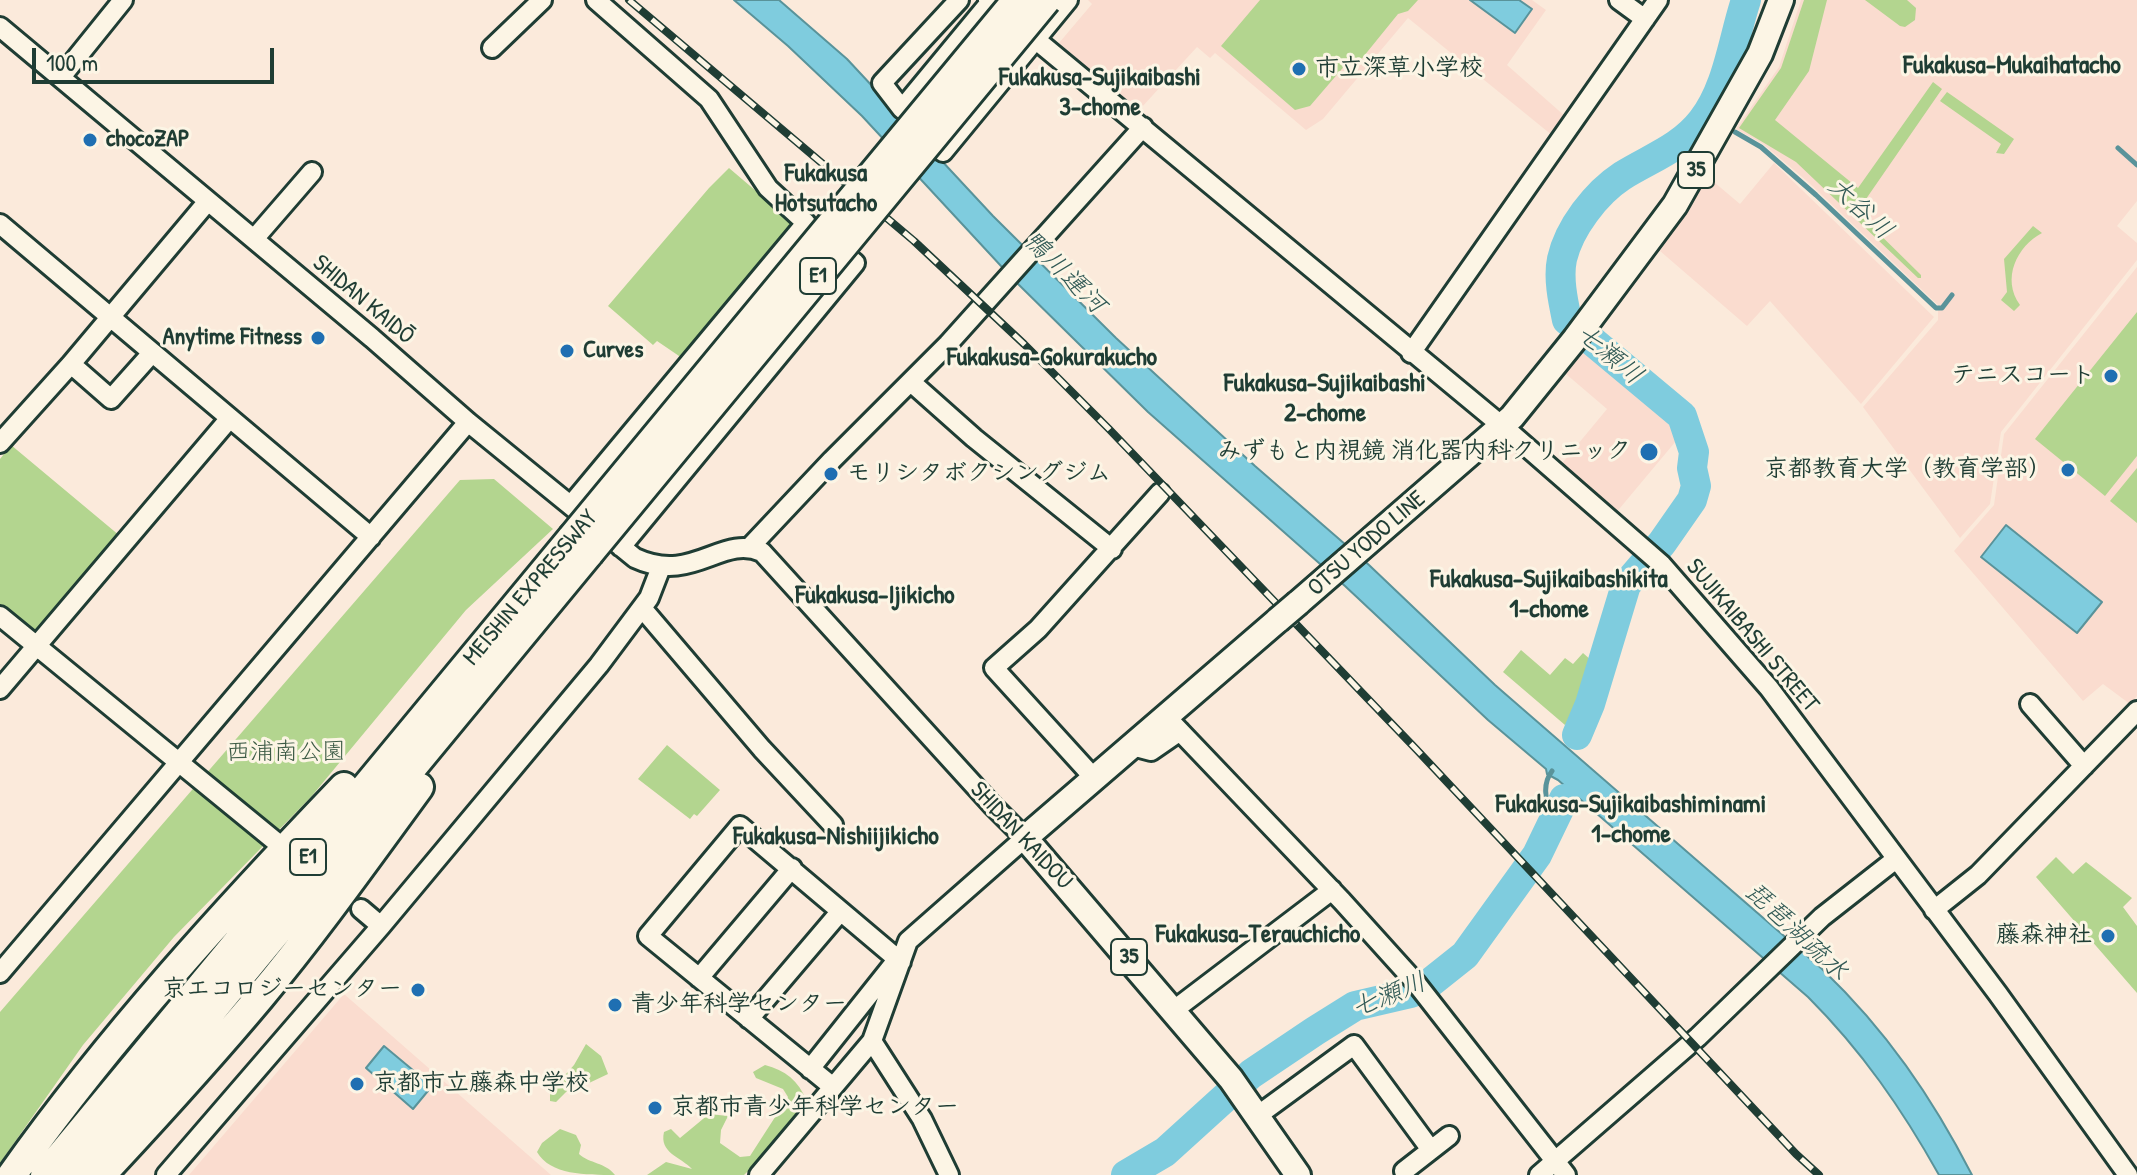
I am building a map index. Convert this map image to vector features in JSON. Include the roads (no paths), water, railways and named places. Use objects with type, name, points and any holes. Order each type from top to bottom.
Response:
[{"type":"highway","name":"MEISHIN EXPRESSWAY","points":[[76,1175],[548,603],[580,545],[997,0]]},
{"type":"highway","name":"MEISHIN EXPRESSWAY","points":[[45,1175],[507,616],[580,545],[1046,0]]},
{"type":"highway","points":[[101,1175],[261,996],[330,909],[435,766],[548,603]]},
{"type":"highway","points":[[12,1175],[75,1091],[207,933],[507,616]]},
{"type":"main road","name":"OTSU YODO LINE","points":[[1025,838],[1502,427],[1580,332],[1675,205],[1760,54],[1781,0]]},
{"type":"main road","name":"SHIDAN KAIDOU","points":[[1025,838],[1236,1086],[1298,1175]]},
{"type":"street","points":[[61,77],[123,0]]},
{"type":"street","points":[[492,48],[542,0]]},
{"type":"street","points":[[596,0],[709,99],[768,188],[855,263],[621,547]]},
{"type":"street","points":[[959,0],[882,83],[902,109],[997,0]]},
{"type":"street","name":"SUJIKAIBASHI STREET","points":[[997,0],[1037,38],[1658,561],[1769,688],[2128,1175]]},
{"type":"street","points":[[943,152],[1068,0]]},
{"type":"street","points":[[1619,0],[1645,19]]},
{"type":"street","points":[[1411,353],[1658,0]]},
{"type":"street","name":"SHIDAN KAIDŌ","points":[[0,27],[621,547],[635,558],[661,567]]},
{"type":"street","points":[[166,1175],[381,926],[599,665],[642,608],[661,567],[687,566],[727,551],[750,547],[911,382],[1143,127]]},
{"type":"street","points":[[254,239],[312,172]]},
{"type":"street","points":[[4,431],[71,364],[208,201]]},
{"type":"street","points":[[571,505],[806,223]]},
{"type":"street","points":[[0,224],[371,537]]},
{"type":"street","points":[[71,364],[111,399],[152,353]]},
{"type":"street","points":[[911,382],[974,438],[1112,549]]},
{"type":"street","points":[[0,689],[230,418]]},
{"type":"street","points":[[0,973],[468,422]]},
{"type":"street","points":[[1094,778],[994,668],[1038,629],[1160,493]]},
{"type":"street","name":"SHIDAN KAIDOU","points":[[750,547],[762,552],[773,563],[1025,838]]},
{"type":"street","points":[[642,608],[762,749],[833,825]]},
{"type":"street","points":[[0,616],[275,841]]},
{"type":"street","points":[[2030,704],[2084,766]]},
{"type":"street","points":[[1934,910],[1978,875],[2137,711]]},
{"type":"street","points":[[1132,746],[1151,751],[1177,728],[1332,890],[1420,988],[1561,1168]]},
{"type":"street","points":[[833,1087],[648,936],[740,826],[899,960]]},
{"type":"street","points":[[759,1175],[872,1041],[908,941],[1025,838]]},
{"type":"street","points":[[1539,1175],[1561,1168],[1822,917],[1896,859]]},
{"type":"street","points":[[699,978],[792,868]]},
{"type":"street","points":[[1174,1010],[1332,890]]},
{"type":"street","points":[[361,909],[381,926]]},
{"type":"street","points":[[749,1019],[840,912]]},
{"type":"street","points":[[810,1069],[899,960]]},
{"type":"street","points":[[872,1041],[922,1119],[947,1174]]},
{"type":"street","points":[[1257,1116],[1354,1045],[1431,1150]]},
{"type":"street","points":[[1404,1171],[1449,1136]]},
{"type":"water","points":[[734,0],[779,0],[847,59],[993,216],[1116,338],[1255,466],[1369,565],[1495,685],[1822,969],[1867,1016],[1906,1066],[1941,1118],[1972,1175],[1939,1175],[1880,1082],[1846,1038],[1808,997],[1558,780],[1547,774],[1546,769],[1488,720],[1345,586],[1148,412],[1014,280],[862,116]]},
{"type":"water","points":[[1470,0],[1519,0],[1532,9],[1515,33]]},
{"type":"water","points":[[2006,525],[2102,602],[2077,633],[1981,557]]},
{"type":"water","points":[[384,1046],[432,1086],[413,1109],[366,1068]]},
{"type":"waterway","name":"七瀬川","points":[[1577,735],[1590,704],[1626,585],[1662,543],[1692,500],[1696,486],[1692,468],[1694,452],[1682,416],[1567,320],[1561,282],[1562,259],[1577,224],[1612,183],[1675,146],[1702,121],[1724,78],[1746,0]]},
{"type":"waterway","name":"大谷川","points":[[1735,132],[1761,147],[1816,195],[1936,308],[1942,308],[1952,295]]},
{"type":"waterway","name":"大谷川","points":[[2118,148],[2137,165]]},
{"type":"waterway","points":[[1552,771],[1546,789],[1552,822]]},
{"type":"waterway","name":"七瀬川","points":[[1126,1175],[1165,1152],[1251,1074],[1315,1031],[1355,1006],[1411,993],[1426,986],[1465,955],[1537,855],[1564,799]]},
{"type":"railway","points":[[629,0],[914,241],[1024,344],[1416,749],[1819,1175]]},
{"type":"place","name":"市立深草小学校","points":[[1299,69]]},
{"type":"place","name":"chocoZAP","points":[[90,140]]},
{"type":"place","name":"Anytime Fitness","points":[[318,338]]},
{"type":"place","name":"Curves","points":[[567,351]]},
{"type":"place","name":"テニスコート","points":[[2111,376]]},
{"type":"place","name":"みずもと内視鏡 消化器内科クリニック","points":[[1649,452]]},
{"type":"place","name":"京都教育大学（教育学部）","points":[[2068,470]]},
{"type":"place","name":"モリシタボクシングジム","points":[[831,474]]},
{"type":"place","name":"藤森神社","points":[[2108,936]]},
{"type":"place","name":"京エコロジーセンター","points":[[418,990]]},
{"type":"place","name":"青少年科学センター","points":[[615,1005]]},
{"type":"place","name":"京都市立藤森中学校","points":[[357,1084]]},
{"type":"place","name":"京都市青少年科学センター","points":[[655,1108]]},
{"type":"district","name":"Fukakusa-Mukaihatacho","points":[[2012,66]]},
{"type":"district","name":"Fukakusa-Sujikaibashi 3-chome","points":[[1100,93]]},
{"type":"district","name":"Fukakusa Hotsutacho","points":[[826,189]]},
{"type":"district","name":"Fukakusa-Gokurakucho","points":[[1052,358]]},
{"type":"district","name":"Fukakusa-Sujikaibashi 2-chome","points":[[1325,399]]},
{"type":"district","name":"Fukakusa-Sujikaibashikita 1-chome","points":[[1549,595]]},
{"type":"district","name":"Fukakusa-Ijikicho","points":[[875,596]]},
{"type":"district","name":"Fukakusa-Sujikaibashiminami 1-chome","points":[[1631,820]]},
{"type":"district","name":"Fukakusa-Nishiijikicho","points":[[836,837]]},
{"type":"district","name":"Fukakusa-Terauchicho","points":[[1258,935]]},
{"type":"water label","name":"鴨川運河","points":[[1064,273]]},
{"type":"water label","name":"琵琶湖疏水","points":[[1796,932]]},
{"type":"park label","name":"西浦南公園","points":[[286,753]]}]
